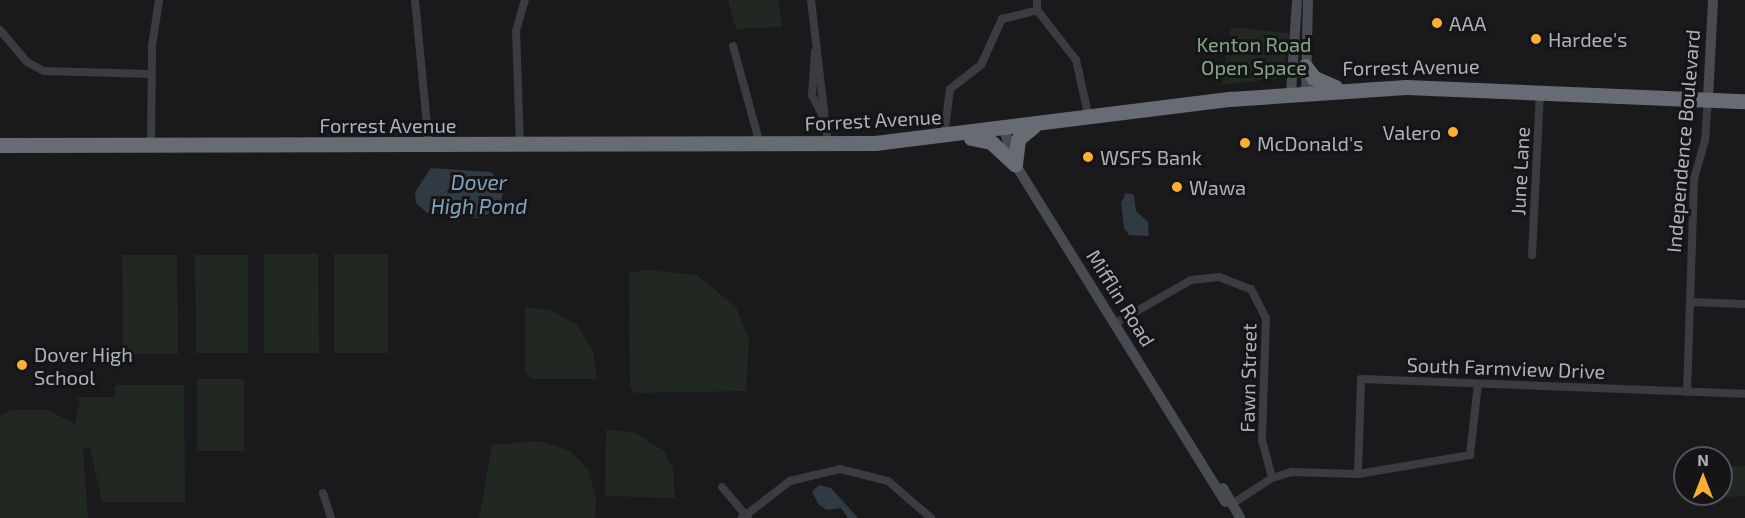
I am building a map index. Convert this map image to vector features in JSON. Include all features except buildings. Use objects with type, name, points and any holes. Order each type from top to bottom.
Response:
[{"type":"highway","points":[[1305,66],[1314,78],[1341,89]]},
{"type":"highway","name":"Forrest Avenue","points":[[0,145],[828,145],[950,137],[1089,118],[1341,89],[1540,89],[1745,101]]},
{"type":"highway","points":[[1015,164],[1018,140],[1037,125]]},
{"type":"highway","points":[[950,137],[991,142],[1015,164]]},
{"type":"main road","points":[[1297,0],[1298,93]]},
{"type":"main road","points":[[1298,93],[1305,66],[1308,0]]},
{"type":"main road","name":"Independence Boulevard","points":[[1708,99],[1713,0]]},
{"type":"main road","name":"Mifflin Road","points":[[1005,129],[1015,164],[1216,482],[1233,501],[1239,517]]},
{"type":"street","points":[[151,146],[151,74],[159,0]]},
{"type":"street","points":[[416,0],[429,146]]},
{"type":"street","points":[[520,145],[516,31],[525,0]]},
{"type":"street","points":[[812,0],[828,145]]},
{"type":"street","points":[[1037,0],[1037,10],[1076,60],[1089,118]]},
{"type":"street","points":[[950,137],[950,89],[981,64],[1002,19],[1037,10]]},
{"type":"street","points":[[0,30],[27,62],[44,71],[151,74]]},
{"type":"street","points":[[733,46],[760,144]]},
{"type":"street","name":"June Lane","points":[[1532,255],[1540,89]]},
{"type":"street","name":"Independence Boulevard","points":[[1687,392],[1694,179],[1705,140],[1708,99]]},
{"type":"street","name":"Fawn Street","points":[[1116,323],[1191,280],[1219,277],[1251,289],[1266,318],[1262,440],[1272,478]]},
{"type":"street","points":[[1690,302],[1745,304]]},
{"type":"street","name":"South Farmview Drive","points":[[1358,474],[1361,379],[1745,394]]},
{"type":"street","points":[[1233,501],[1272,478],[1301,471],[1358,474],[1470,455],[1478,384]]},
{"type":"street","points":[[722,487],[745,517],[790,481],[840,469],[888,481],[931,518]]},
{"type":"street","points":[[322,493],[331,518]]},
{"type":"green space","points":[[728,0],[778,0],[782,27],[736,29]]},
{"type":"green space","name":"Kenton Road Open Space","points":[[1231,27],[1289,33],[1283,78],[1222,85]]},
{"type":"green space","points":[[264,254],[318,254],[319,353],[264,353]]},
{"type":"green space","points":[[334,254],[388,254],[388,353],[334,353]]},
{"type":"green space","points":[[122,255],[177,255],[178,354],[123,354]]},
{"type":"green space","points":[[195,255],[248,255],[248,353],[196,353]]},
{"type":"green space","points":[[647,270],[697,275],[736,307],[749,340],[746,391],[635,393],[630,388],[629,273]]},
{"type":"green space","points":[[525,307],[551,310],[576,324],[593,350],[597,379],[533,379],[525,372]]},
{"type":"green space","points":[[197,379],[244,379],[244,451],[197,451]]},
{"type":"green space","points":[[115,385],[184,385],[185,502],[102,502],[90,448],[83,448],[88,518],[0,518],[0,416],[10,410],[47,410],[75,424],[80,400],[75,397],[115,397]]},
{"type":"green space","points":[[606,430],[634,432],[664,451],[673,468],[675,498],[605,496]]},
{"type":"green space","points":[[538,441],[569,450],[588,469],[596,499],[595,518],[479,518],[492,445]]},
{"type":"green space","points":[[1733,466],[1745,466],[1745,496],[1733,497]]},
{"type":"water","name":"Dover High Pond","points":[[431,168],[491,172],[504,187],[500,208],[479,218],[427,213],[416,203],[415,192]]},
{"type":"water","points":[[1126,193],[1134,195],[1136,211],[1148,222],[1149,236],[1129,235],[1124,228],[1121,203]]},
{"type":"water","points":[[819,485],[831,488],[858,518],[848,518],[841,508],[827,510],[819,505],[812,492]]},
{"type":"place","name":"AAA","points":[[1437,23]]},
{"type":"place","name":"Hardee's","points":[[1536,39]]},
{"type":"place","name":"Valero","points":[[1453,132]]},
{"type":"place","name":"McDonald's","points":[[1245,143]]},
{"type":"place","name":"WSFS Bank","points":[[1088,157]]},
{"type":"place","name":"Wawa","points":[[1177,187]]},
{"type":"place","name":"Dover High School","points":[[22,365]]}]
